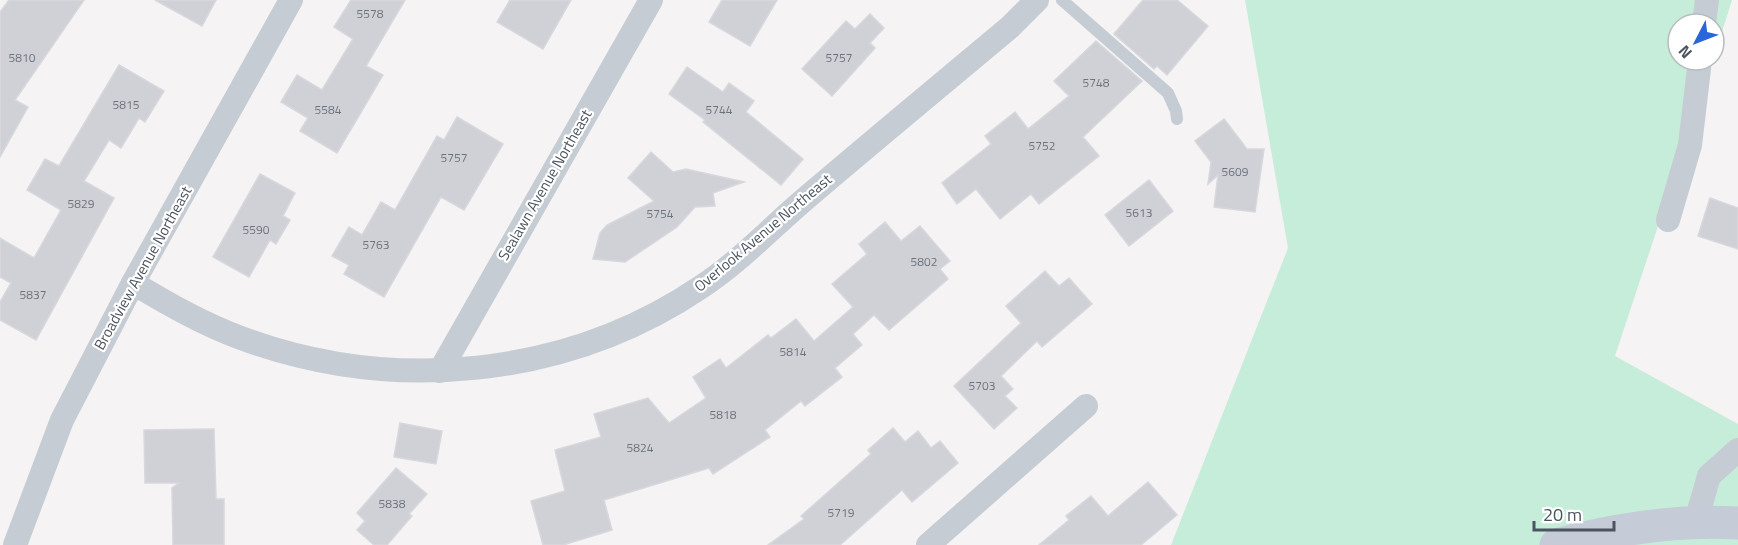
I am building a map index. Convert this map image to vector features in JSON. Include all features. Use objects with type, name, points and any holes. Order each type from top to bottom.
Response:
[{"type":"main road","points":[[1556,545],[1605,532],[1696,521],[1738,523]]},
{"type":"street","name":"Broadview Avenue Northeast","points":[[15,545],[62,420],[134,283],[291,0]]},
{"type":"street","name":"Sealawn Avenue Northeast","points":[[440,370],[651,0]]},
{"type":"street","name":"Overlook Avenue Northeast","points":[[134,283],[197,319],[240,338],[292,354],[339,364],[388,370],[440,370],[501,365],[573,351],[620,334],[703,286],[1010,27],[1038,0]]},
{"type":"street","points":[[1668,220],[1690,145],[1699,72]]},
{"type":"street","points":[[927,545],[1086,406]]},
{"type":"street","points":[[1696,521],[1708,476],[1738,450]]},
{"type":"lane","points":[[1062,0],[1168,93],[1177,119]]},
{"type":"green space","points":[[1245,0],[1732,0],[1726,19],[1726,12],[1666,12],[1666,72],[1709,72],[1615,356],[1738,424],[1738,545],[1171,545],[1288,248]]},
{"type":"building","points":[[9,0],[84,0],[15,100],[28,107],[0,157],[0,12]]},
{"type":"building","points":[[155,0],[216,0],[202,26]]},
{"type":"building","points":[[351,0],[405,0],[366,66],[383,75],[337,153],[300,131],[308,118],[281,102],[297,75],[322,90],[353,39],[334,27]]},
{"type":"building","points":[[510,0],[571,0],[543,49],[497,22]]},
{"type":"building","points":[[722,0],[777,0],[750,46],[709,22]]},
{"type":"building","points":[[1143,0],[1177,0],[1208,26],[1167,75],[1157,66],[1154,69],[1114,34]]},
{"type":"building","points":[[870,14],[884,28],[870,43],[875,48],[832,96],[802,69],[846,21],[855,29]]},
{"type":"building","points":[[1096,41],[1142,81],[1083,137],[1099,156],[1039,204],[1031,194],[1000,219],[976,189],[957,204],[942,183],[991,144],[985,136],[1015,112],[1028,129],[1069,96],[1054,81]]},
{"type":"building","points":[[119,65],[164,91],[145,122],[139,118],[121,148],[109,140],[84,181],[114,198],[36,340],[0,320],[0,302],[11,283],[0,277],[0,238],[34,258],[61,210],[27,190],[45,159],[59,166]]},
{"type":"building","points":[[687,67],[723,92],[729,83],[754,101],[746,112],[803,159],[781,185],[703,122],[705,120],[669,94]]},
{"type":"building","points":[[457,117],[503,144],[464,210],[441,197],[384,297],[344,274],[349,265],[332,256],[349,227],[362,235],[381,202],[395,210],[437,136],[444,140]]},
{"type":"building","points":[[1224,119],[1247,149],[1264,149],[1255,212],[1214,207],[1218,175],[1208,184],[1211,162],[1195,141]]},
{"type":"building","points":[[651,152],[673,172],[686,169],[744,182],[713,193],[715,206],[695,207],[677,227],[625,262],[593,259],[600,233],[607,225],[654,201],[628,178]]},
{"type":"building","points":[[260,174],[295,193],[283,216],[290,220],[276,244],[270,240],[249,277],[213,257]]},
{"type":"building","points":[[1149,180],[1173,211],[1129,246],[1105,215]]},
{"type":"building","points":[[1710,198],[1738,208],[1738,249],[1698,236]]},
{"type":"building","points":[[885,222],[901,241],[920,226],[950,261],[940,269],[948,279],[889,330],[874,315],[853,334],[862,345],[835,368],[842,377],[805,406],[801,401],[765,430],[770,437],[713,474],[709,468],[604,500],[612,530],[563,545],[543,545],[531,501],[565,491],[555,450],[601,437],[594,414],[648,398],[669,423],[706,398],[693,377],[720,359],[726,368],[768,335],[771,338],[796,319],[814,341],[853,307],[832,284],[867,254],[859,244]]},
{"type":"building","points":[[1045,271],[1059,286],[1069,278],[1092,304],[1042,347],[1037,341],[1001,376],[1013,389],[1005,396],[1017,408],[994,429],[954,386],[1021,323],[1006,306]]},
{"type":"building","points":[[400,423],[442,431],[436,464],[394,457]]},
{"type":"building","points":[[893,428],[905,442],[918,431],[931,448],[940,441],[958,463],[912,502],[902,490],[840,545],[768,545],[804,519],[801,516],[871,454],[868,450]]},
{"type":"building","points":[[214,429],[216,499],[224,499],[224,545],[173,545],[172,488],[179,483],[145,483],[144,430]]},
{"type":"building","points":[[396,468],[427,494],[409,514],[412,516],[387,545],[374,545],[357,530],[365,521],[357,513]]},
{"type":"building","points":[[1148,482],[1177,515],[1141,545],[1039,545],[1069,520],[1066,516],[1091,496],[1108,516]]}]
